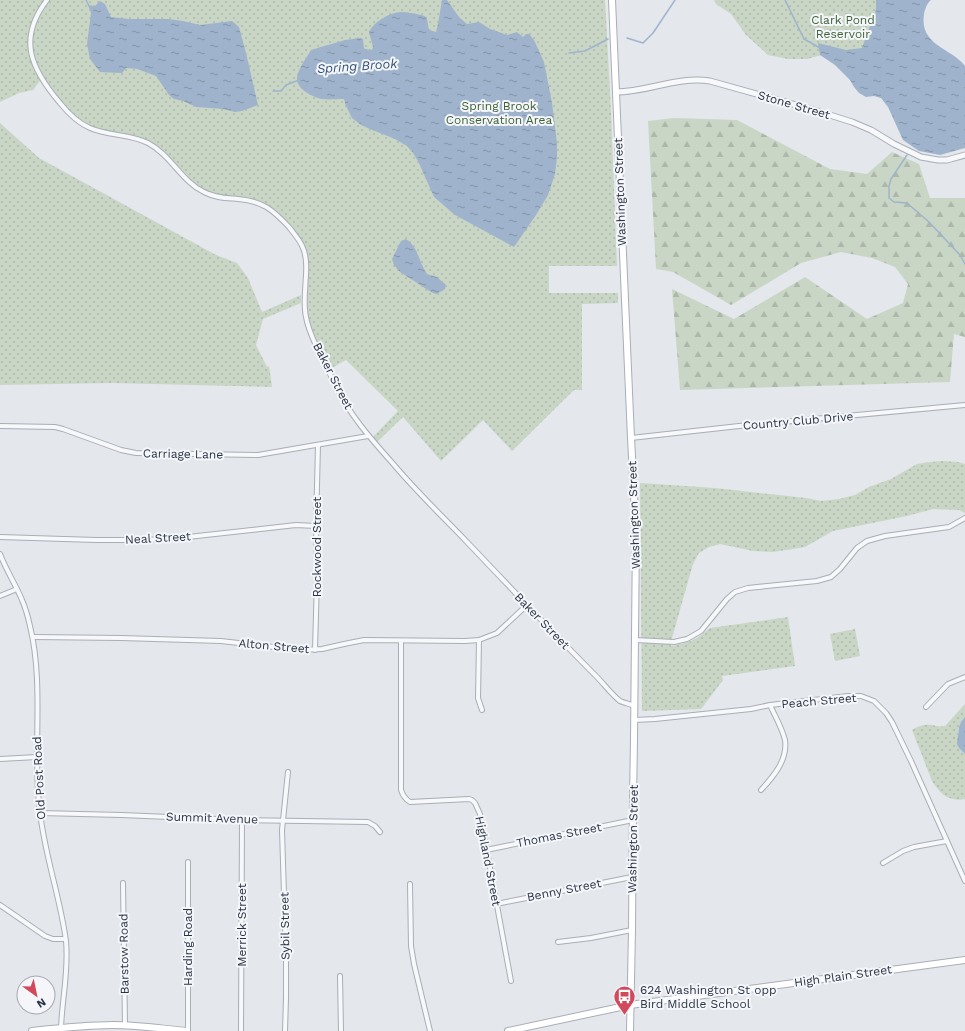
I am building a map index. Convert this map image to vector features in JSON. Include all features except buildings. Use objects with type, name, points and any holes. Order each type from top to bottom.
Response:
[{"type":"main road","name":"Washington Street","points":[[612,0],[636,533],[630,1031]]},
{"type":"main road","name":"High Plain Street","points":[[508,1031],[630,1005],[965,960]]},
{"type":"main road","points":[[32,1031],[125,1025],[188,1031]]},
{"type":"street","name":"Baker Street","points":[[47,0],[35,17],[32,27],[30,48],[35,66],[48,87],[70,114],[88,127],[97,131],[132,137],[148,143],[159,150],[193,185],[205,193],[254,202],[268,208],[279,216],[299,239],[305,250],[306,266],[304,306],[310,333],[342,398],[368,436],[410,484],[566,647],[619,700],[634,706]]},
{"type":"street","name":"Stone Street","points":[[616,92],[631,92],[686,80],[710,81],[852,122],[872,130],[921,157],[947,160],[965,155]]},
{"type":"street","name":"Country Club Drive","points":[[631,438],[739,426],[965,405]]},
{"type":"street","name":"Carriage Lane","points":[[0,426],[46,426],[63,428],[121,450],[136,453],[258,455],[368,436]]},
{"type":"street","name":"Rockwood Street","points":[[315,650],[318,445]]},
{"type":"street","points":[[635,640],[674,642],[687,639],[701,630],[727,599],[735,592],[748,588],[817,581],[831,577],[840,569],[857,548],[867,541],[885,536],[949,527],[965,518]]},
{"type":"street","name":"Neal Street","points":[[0,536],[96,540],[146,540],[188,537],[296,524],[316,526]]},
{"type":"street","name":"Old Post Road","points":[[0,554],[23,601],[33,637],[37,686],[37,756],[40,813],[44,838],[62,916],[65,939],[66,965],[61,1030]]},
{"type":"street","points":[[0,596],[17,589]]},
{"type":"street","name":"Alton Street","points":[[33,637],[221,641],[300,650],[322,649],[364,640],[465,641],[479,640],[497,633],[527,605]]},
{"type":"street","points":[[479,640],[478,698],[482,710]]},
{"type":"street","name":"Highland Street","points":[[401,641],[402,795],[410,802],[472,800],[475,803],[479,811],[511,981]]},
{"type":"street","points":[[926,707],[949,683],[965,677]]},
{"type":"street","name":"Peach Street","points":[[634,720],[751,709],[770,705],[848,696],[861,696],[874,701],[886,713],[892,722],[965,881]]},
{"type":"street","points":[[761,790],[773,778],[784,758],[785,741],[770,705]]},
{"type":"street","points":[[0,759],[37,756]]},
{"type":"street","name":"Sybil Street","points":[[285,1031],[286,990],[282,830],[288,772]]},
{"type":"street","name":"Summit Avenue","points":[[40,813],[242,820],[368,822],[375,826],[380,832]]},
{"type":"street","name":"Merrick Street","points":[[241,1031],[242,820]]},
{"type":"street","name":"Thomas Street","points":[[486,850],[633,820]]},
{"type":"street","points":[[883,863],[914,847],[947,841]]},
{"type":"street","name":"Harding Road","points":[[188,862],[188,1031]]},
{"type":"street","name":"Benny Street","points":[[496,904],[632,877]]},
{"type":"street","name":"Barstow Road","points":[[123,883],[125,1025]]},
{"type":"street","points":[[410,884],[411,946],[430,1031]]},
{"type":"street","points":[[0,904],[46,936],[53,939],[65,939]]},
{"type":"street","points":[[558,942],[591,938],[632,930]]},
{"type":"street","points":[[340,976],[341,1031]]},
{"type":"green space","name":"Spring Brook Conservation Area","points":[[0,0],[605,0],[617,266],[549,266],[549,293],[618,293],[618,303],[582,304],[582,390],[574,390],[512,451],[483,420],[441,461],[403,417],[377,442],[373,437],[398,411],[346,360],[328,370],[307,323],[305,251],[279,216],[261,205],[199,190],[173,164],[148,143],[97,131],[70,114],[42,78],[33,90],[19,93],[0,102]]},
{"type":"green space","name":"Clark Pond Reservoir","points":[[714,0],[884,0],[858,64],[826,54],[807,59],[788,59],[768,55],[746,35],[731,14],[716,4]]},
{"type":"green space","points":[[674,118],[737,120],[830,169],[867,174],[892,152],[919,164],[930,198],[965,198],[965,337],[954,334],[950,382],[680,390],[672,289],[734,319],[805,277],[867,319],[903,303],[908,284],[895,267],[872,258],[841,252],[801,263],[731,305],[673,272],[656,269],[648,121]]},
{"type":"green space","points":[[0,123],[39,158],[216,255],[237,263],[248,278],[262,312],[301,295],[301,303],[263,319],[256,345],[267,367],[269,366],[272,387],[111,383],[0,385]]},
{"type":"green space","points":[[943,461],[965,464],[965,513],[959,510],[933,509],[907,516],[833,531],[805,547],[773,552],[753,551],[720,544],[709,547],[699,553],[693,564],[671,646],[683,644],[692,640],[710,628],[788,617],[795,666],[722,676],[723,680],[701,709],[642,711],[640,483],[715,488],[821,501],[855,495],[869,487],[891,479],[917,464]]},
{"type":"green space","points":[[855,629],[860,656],[835,661],[830,634]]},
{"type":"green space","points":[[965,704],[965,717],[960,724],[958,736],[959,748],[965,754],[965,799],[959,800],[950,798],[938,790],[932,781],[912,730],[924,725],[945,726]]},
{"type":"water","points":[[442,0],[447,0],[459,17],[467,24],[479,22],[490,29],[507,35],[517,32],[523,37],[526,34],[529,34],[534,40],[544,62],[552,103],[557,143],[555,174],[548,195],[514,247],[455,215],[434,197],[418,161],[407,146],[395,139],[361,125],[352,118],[344,99],[318,98],[302,89],[297,82],[297,75],[311,50],[345,40],[361,38],[363,39],[364,48],[372,50],[373,47],[369,32],[371,28],[386,16],[391,14],[403,12],[425,16],[429,30],[436,32]]},
{"type":"water","points":[[876,0],[931,0],[926,6],[924,14],[926,33],[931,40],[965,66],[965,148],[940,155],[919,151],[903,140],[888,107],[881,98],[874,96],[866,97],[859,93],[850,80],[835,65],[820,55],[818,43],[846,50],[862,48],[876,10]]},
{"type":"water","points":[[100,1],[105,4],[111,17],[129,19],[168,19],[200,25],[232,21],[239,27],[258,105],[235,112],[223,109],[196,107],[174,99],[169,95],[156,76],[137,69],[126,68],[122,73],[100,72],[90,59],[87,44],[91,13],[88,5],[95,6]]},
{"type":"water","points":[[406,239],[414,246],[427,274],[437,277],[446,285],[445,289],[436,294],[431,292],[400,272],[394,265],[392,259],[401,241]]},
{"type":"water","points":[[965,717],[965,754],[957,744],[959,727]]},
{"type":"waterway","name":"Spring Brook","points":[[86,0],[89,6]]},
{"type":"waterway","name":"Spring Brook","points":[[627,38],[643,43],[653,33],[675,0]]},
{"type":"waterway","name":"Spring Brook","points":[[785,0],[804,39],[820,48]]},
{"type":"waterway","name":"Spring Brook","points":[[569,53],[585,51],[608,39]]},
{"type":"waterway","name":"Spring Brook","points":[[273,91],[281,91],[286,85],[299,80]]},
{"type":"waterway","name":"Spring Brook","points":[[907,155],[891,179],[889,186],[889,198],[894,202],[907,203],[929,222],[960,255],[965,264]]},
{"type":"place","name":"624 Washington St opp Bird Middle School","points":[[625,1016]]}]
